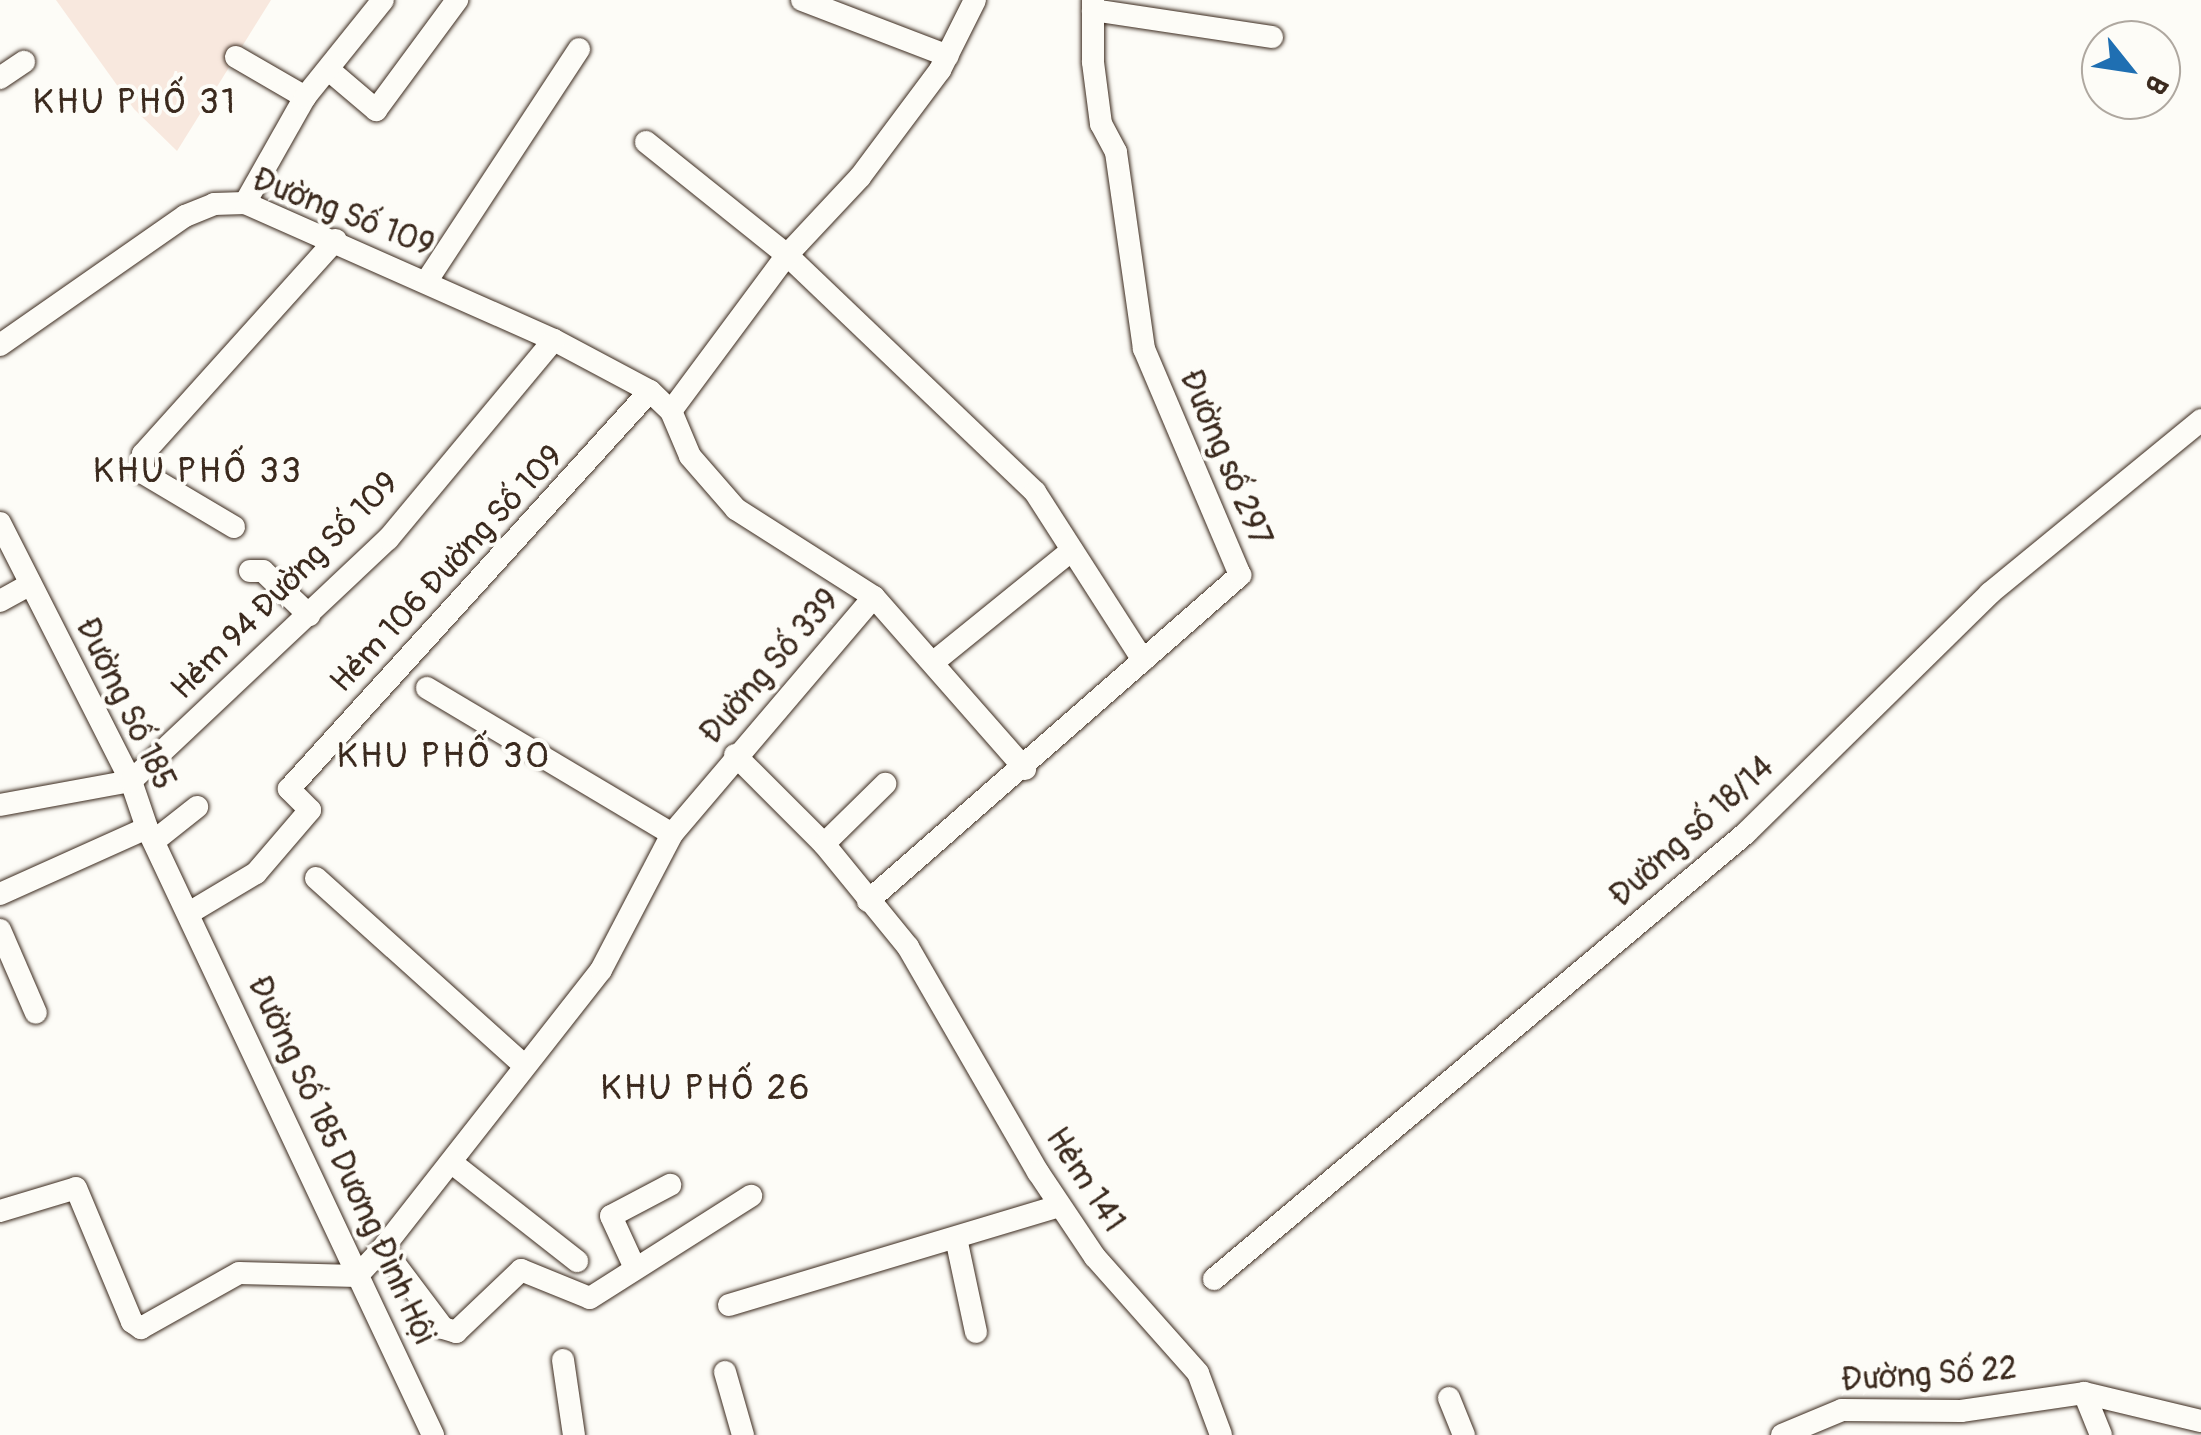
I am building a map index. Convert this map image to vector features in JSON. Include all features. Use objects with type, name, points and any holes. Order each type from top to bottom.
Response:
[{"type":"street","points":[[245,203],[305,97],[383,0]]},
{"type":"street","points":[[329,70],[376,110],[457,0]]},
{"type":"street","points":[[802,0],[948,56]]},
{"type":"street","points":[[671,411],[787,255],[860,177],[948,56],[976,0]]},
{"type":"street","points":[[1093,5],[1272,37]]},
{"type":"street","name":"Đường số 297","points":[[868,901],[1025,768],[1240,575],[1144,349],[1116,152],[1102,124],[1093,5]]},
{"type":"street","points":[[428,279],[579,48]]},
{"type":"street","points":[[236,57],[305,97]]},
{"type":"street","points":[[0,78],[24,62]]},
{"type":"street","points":[[646,142],[787,255],[1035,492],[1143,660]]},
{"type":"street","name":"Đường Số 109","points":[[0,345],[185,216],[214,204],[245,203],[428,279],[554,340],[650,391],[671,411]]},
{"type":"street","points":[[234,527],[142,473],[143,454],[336,240]]},
{"type":"street","name":"Hẻm 94 Đường Số 109","points":[[132,781],[388,539],[554,340]]},
{"type":"street","name":"Hẻm 106 Đường Số 109","points":[[190,913],[256,873],[310,810],[288,789],[650,391]]},
{"type":"street","name":"Đường Số 339","points":[[356,1276],[452,1162],[600,970],[672,834],[735,755],[874,597],[736,509],[690,456],[671,411]]},
{"type":"street","name":"Đường số 18/14","points":[[1214,1279],[1746,833],[1990,594],[2201,420]]},
{"type":"street","name":"Đường Số 185","points":[[0,523],[132,781],[150,834],[190,913]]},
{"type":"street","points":[[935,661],[1072,550]]},
{"type":"street","points":[[250,571],[262,571],[308,615]]},
{"type":"street","points":[[0,601],[31,584]]},
{"type":"street","points":[[874,597],[935,661],[1025,768]]},
{"type":"street","points":[[426,688],[672,834]]},
{"type":"street","name":"Hẻm 141","points":[[735,755],[824,844],[908,947],[1060,1206],[1095,1257],[1198,1373],[1220,1435]]},
{"type":"street","points":[[0,805],[132,781]]},
{"type":"street","points":[[824,844],[885,784]]},
{"type":"street","points":[[0,894],[150,834],[197,808]]},
{"type":"street","points":[[316,878],[525,1066]]},
{"type":"street","name":"Đường Số 185 Dương Đình Hội","points":[[190,913],[433,1435]]},
{"type":"street","points":[[0,930],[36,1013]]},
{"type":"street","points":[[452,1162],[577,1260]]},
{"type":"street","points":[[634,1266],[611,1216],[670,1185]]},
{"type":"street","points":[[0,1212],[76,1188],[132,1322],[141,1328],[239,1273],[356,1276]]},
{"type":"street","points":[[383,1248],[450,1332],[463,1327],[521,1270],[590,1298],[634,1266],[751,1196]]},
{"type":"street","points":[[729,1305],[1060,1206]]},
{"type":"street","points":[[956,1238],[976,1332]]},
{"type":"street","points":[[562,1360],[574,1435]]},
{"type":"street","points":[[725,1372],[743,1435]]},
{"type":"street","points":[[2084,1392],[2101,1435]]},
{"type":"street","name":"Đường Số 22","points":[[1782,1435],[1842,1410],[1944,1412],[2084,1392],[2201,1421]]},
{"type":"street","points":[[1449,1398],[1464,1435]]},
{"type":"street","points":[[1944,1412],[1951,1435]]},
{"type":"shaded area","points":[[56,0],[271,0],[177,151],[134,109]]},
{"type":"district","name":"KHU PHỐ 31","points":[[135,102]]},
{"type":"district","name":"KHU PHỐ 33","points":[[198,471]]},
{"type":"district","name":"KHU PHỐ 30","points":[[444,756]]},
{"type":"district","name":"KHU PHỐ 26","points":[[706,1088]]}]
